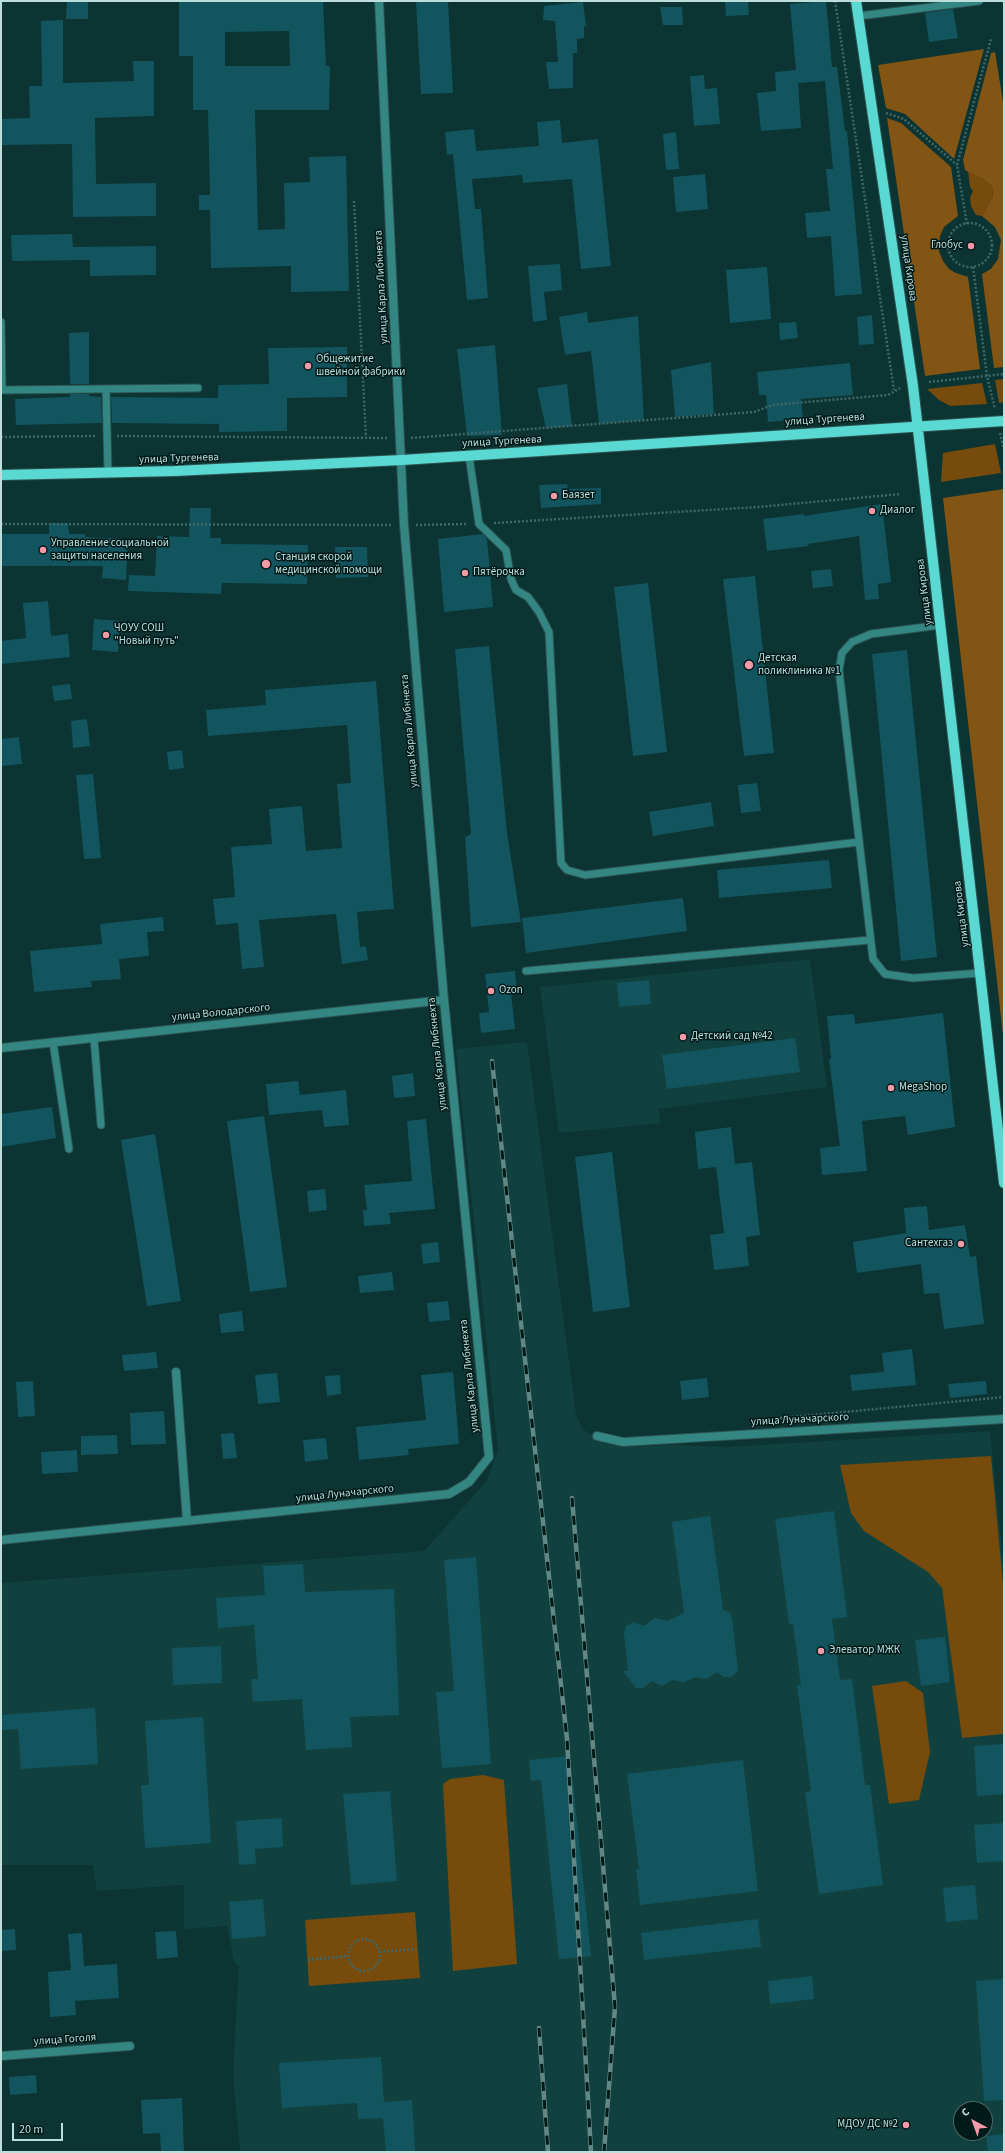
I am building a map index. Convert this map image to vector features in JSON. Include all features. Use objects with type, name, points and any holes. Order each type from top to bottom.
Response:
[{"type":"main road","name":"улица Кирова","points":[[856,1],[918,426],[1004,1183]]},
{"type":"main road","name":"улица Тургенева","points":[[1,475],[108,473],[402,460],[1001,421]]},
{"type":"street","name":"улица Карла Либкнехта","points":[[379,1],[404,525],[444,1000],[489,1457]]},
{"type":"street","name":"улица Володарского","points":[[1,1048],[444,1000]]},
{"type":"street","points":[[176,1372],[187,1521]]},
{"type":"street","name":"улица Луначарского","points":[[597,1436],[623,1442],[1004,1419]]},
{"type":"street","name":"улица Луначарского","points":[[1,1540],[449,1494],[469,1482],[489,1457]]},
{"type":"street","name":"улица Гоголя","points":[[1,2056],[130,2046]]},
{"type":"lane","points":[[859,16],[979,1]]},
{"type":"lane","points":[[1,322],[2,390],[198,388]]},
{"type":"lane","points":[[106,389],[108,473]]},
{"type":"lane","points":[[469,456],[479,524],[506,550],[511,579],[516,590],[528,597],[539,612],[549,632],[561,863],[567,870],[585,876],[859,842]]},
{"type":"lane","points":[[941,625],[871,634],[852,642],[842,653],[839,670],[870,940],[873,959],[884,974],[913,978],[981,973]]},
{"type":"lane","points":[[526,971],[870,940]]},
{"type":"lane","points":[[94,1038],[101,1125]]},
{"type":"lane","points":[[53,1042],[69,1149]]},
{"type":"path","points":[[835,1],[894,390]]},
{"type":"path","points":[[967,224],[957,166],[991,39]]},
{"type":"path","points":[[850,101],[904,119],[957,166]]},
{"type":"path","points":[[354,201],[366,438]]},
{"type":"path","points":[[967,224],[977,224],[988,232],[992,246],[988,259],[982,264],[973,267],[961,266],[954,261],[948,248],[952,233],[957,228],[967,224]]},
{"type":"path","points":[[973,267],[987,376],[1001,421],[1004,450]]},
{"type":"path","points":[[929,382],[1004,374]]},
{"type":"path","points":[[1,437],[107,436],[401,438],[754,412],[772,405],[888,395],[894,390],[900,388]]},
{"type":"path","points":[[1,524],[479,524],[758,507],[901,494]]},
{"type":"path","points":[[777,1419],[1004,1397]]},
{"type":"path","points":[[364,1939],[374,1943],[379,1952],[375,1966],[366,1971],[356,1969],[352,1965],[348,1956],[351,1946],[359,1940],[364,1939]]},
{"type":"path","points":[[379,1952],[418,1949]]},
{"type":"path","points":[[308,1960],[348,1956]]},
{"type":"shaded area","points":[[984,49],[954,159],[905,114],[886,108],[878,65]]},
{"type":"shaded area","points":[[995,52],[1004,108],[1004,367],[994,368],[982,274],[991,269],[998,259],[1001,240],[995,227],[982,216],[993,196],[992,187],[983,179],[965,170],[963,160],[991,53]]},
{"type":"shaded area","points":[[887,118],[901,123],[951,167],[958,216],[944,227],[940,236],[939,251],[943,261],[949,269],[968,277],[980,369],[925,376]]},
{"type":"shaded area","points":[[968,171],[983,179],[992,187],[993,196],[982,216],[976,215],[971,206],[970,198],[973,191],[970,187]]},
{"type":"shaded area","points":[[1004,379],[1004,402],[999,403],[995,380]]},
{"type":"shaded area","points":[[982,383],[987,404],[950,406],[939,400],[927,389]]},
{"type":"shaded area","points":[[995,444],[1001,473],[941,482],[943,453]]},
{"type":"shaded area","points":[[1004,489],[1004,1044],[943,498]]},
{"type":"shaded area","name":"Детский сад №42","points":[[810,959],[827,1087],[658,1109],[661,1123],[559,1133],[540,987]]},
{"type":"shaded area","points":[[527,1042],[576,1415],[584,1430],[601,1442],[625,1447],[671,1445],[728,1447],[990,1431],[1004,1571],[1004,2152],[240,2152],[233,2074],[239,1966],[234,1962],[227,1926],[184,1929],[184,1885],[97,1891],[93,1865],[1,1865],[1,1583],[424,1551],[487,1481],[498,1450],[456,1049]]},
{"type":"shaded area","points":[[991,1456],[1004,1595],[1004,1734],[962,1738],[942,1588],[928,1572],[864,1531],[851,1513],[840,1465]]},
{"type":"shaded area","points":[[906,1681],[923,1693],[930,1752],[919,1800],[889,1804],[872,1686]]},
{"type":"shaded area","points":[[483,1775],[504,1780],[517,1964],[453,1971],[443,1784],[450,1779]]},
{"type":"shaded area","points":[[415,1912],[420,1978],[309,1986],[305,1920]]},
{"type":"building","points":[[67,1],[88,1],[88,19],[66,19]]},
{"type":"building","points":[[179,1],[323,1],[326,66],[330,66],[329,110],[255,110],[258,230],[285,229],[284,183],[310,182],[309,157],[346,156],[349,291],[291,292],[291,266],[211,268],[210,210],[199,210],[199,195],[210,195],[208,110],[193,110],[193,56],[179,56]],"holes":[[[289,31],[290,66],[225,66],[225,32]]]},
{"type":"building","points":[[416,1],[448,1],[453,93],[421,94]]},
{"type":"building","points":[[725,1],[748,1],[749,15],[726,16]]},
{"type":"building","points":[[826,1],[832,67],[837,67],[845,131],[847,131],[862,294],[835,296],[831,236],[807,238],[805,213],[830,211],[826,169],[833,169],[825,81],[798,83],[801,128],[761,131],[757,93],[776,91],[775,72],[796,70],[790,4]]},
{"type":"building","points":[[583,2],[586,26],[584,26],[584,38],[577,39],[577,53],[573,53],[573,88],[549,89],[546,62],[558,62],[555,21],[543,20],[544,6]]},
{"type":"building","points":[[660,7],[682,7],[683,25],[663,25]]},
{"type":"building","points":[[953,9],[958,38],[929,42],[925,13]]},
{"type":"building","points":[[63,20],[63,83],[134,81],[133,61],[154,61],[154,116],[95,118],[96,184],[156,183],[156,216],[73,217],[72,144],[1,145],[1,119],[30,118],[29,86],[42,86],[41,21]]},
{"type":"building","points":[[704,75],[705,89],[717,88],[720,124],[694,126],[690,76]]},
{"type":"building","points":[[560,120],[562,143],[598,139],[611,266],[581,269],[572,179],[523,183],[522,175],[472,179],[475,209],[481,209],[488,298],[467,300],[453,154],[447,155],[445,132],[474,129],[476,151],[539,146],[537,122]]},
{"type":"building","points":[[676,132],[679,169],[666,170],[663,134]]},
{"type":"building","points":[[705,174],[708,209],[676,212],[673,177]]},
{"type":"building","points":[[72,234],[73,247],[156,246],[156,275],[90,276],[90,260],[12,261],[11,235]]},
{"type":"building","points":[[560,264],[562,290],[544,292],[547,320],[533,322],[528,266]]},
{"type":"building","points":[[767,267],[771,319],[730,323],[726,270]]},
{"type":"building","points":[[587,312],[588,323],[638,316],[644,420],[599,424],[591,351],[565,355],[559,317]]},
{"type":"building","points":[[872,315],[874,344],[859,345],[857,317]]},
{"type":"building","points":[[796,322],[798,338],[780,340],[779,323]]},
{"type":"building","points":[[89,332],[89,384],[70,384],[69,333]]},
{"type":"building","points":[[495,345],[502,435],[467,436],[457,349]]},
{"type":"building","points":[[347,347],[347,397],[287,398],[287,431],[219,432],[219,424],[112,423],[111,397],[218,398],[218,385],[269,384],[268,348]]},
{"type":"building","points":[[711,362],[714,414],[675,417],[671,370]]},
{"type":"building","points":[[850,363],[853,395],[801,399],[803,419],[768,422],[766,395],[759,395],[757,372]]},
{"type":"building","points":[[567,384],[572,426],[546,428],[537,388]]},
{"type":"building","points":[[70,394],[89,394],[89,396],[101,397],[102,423],[16,425],[15,399],[70,397]]},
{"type":"building","points":[[567,484],[568,489],[601,488],[601,504],[541,508],[539,485]]},
{"type":"building","points":[[882,504],[891,582],[878,584],[879,599],[865,600],[859,536],[808,544],[809,546],[767,551],[763,519],[804,514],[804,516]]},
{"type":"building","points":[[190,508],[211,508],[210,538],[221,538],[221,544],[308,545],[307,584],[222,583],[221,594],[128,591],[129,575],[155,576],[157,536],[189,537]]},
{"type":"building","name":"Управление социальной защиты населения","points":[[49,523],[68,523],[69,534],[85,534],[85,537],[128,539],[126,580],[102,578],[103,566],[1,566],[1,534],[49,534]]},
{"type":"building","name":"Пятёрочка","points":[[483,534],[487,539],[493,607],[444,612],[438,539]]},
{"type":"building","points":[[335,547],[367,547],[368,577],[336,578]]},
{"type":"building","points":[[831,569],[833,586],[813,588],[811,571]]},
{"type":"building","name":"Детская поликлиника №1","points":[[755,576],[774,753],[744,756],[723,579]]},
{"type":"building","points":[[648,583],[667,752],[633,756],[614,587]]},
{"type":"building","points":[[48,601],[51,636],[68,634],[70,657],[1,664],[1,641],[26,638],[23,603]]},
{"type":"building","name":"ЧОУУ СОШ \"Новый путь\"","points":[[94,619],[120,621],[118,652],[92,650]]},
{"type":"building","points":[[489,646],[507,833],[521,922],[471,927],[465,837],[471,834],[455,649]]},
{"type":"building","points":[[907,650],[937,957],[901,961],[872,654]]},
{"type":"building","points":[[376,681],[394,909],[357,912],[360,947],[366,946],[368,960],[342,964],[336,914],[259,920],[264,967],[242,969],[238,923],[216,925],[213,899],[235,897],[231,847],[272,844],[269,809],[302,806],[306,851],[342,848],[337,784],[351,783],[347,725],[208,736],[206,710],[266,705],[265,690]]},
{"type":"building","points":[[70,684],[72,699],[54,701],[52,686]]},
{"type":"building","points":[[87,719],[90,746],[73,748],[71,721]]},
{"type":"building","points":[[19,737],[22,764],[1,766],[1,739]]},
{"type":"building","points":[[182,750],[184,768],[169,770],[167,752]]},
{"type":"building","points":[[93,774],[101,858],[84,859],[76,775]]},
{"type":"building","points":[[757,783],[761,811],[741,813],[738,785]]},
{"type":"building","points":[[711,802],[714,826],[653,836],[649,812]]},
{"type":"building","points":[[829,860],[832,888],[719,898],[717,870]]},
{"type":"building","points":[[683,898],[687,931],[526,953],[522,918]]},
{"type":"building","points":[[163,917],[164,931],[147,932],[149,956],[119,959],[121,979],[91,981],[92,987],[34,992],[30,951],[102,944],[100,924]]},
{"type":"building","points":[[515,971],[517,992],[511,993],[515,1029],[481,1033],[479,1013],[489,1012],[485,974]]},
{"type":"building","points":[[649,980],[651,1004],[619,1007],[617,983]]},
{"type":"building","name":"MegaShop","points":[[943,1013],[955,1127],[908,1135],[905,1116],[862,1121],[867,1171],[822,1175],[820,1148],[840,1146],[829,1059],[831,1059],[827,1016],[854,1014],[855,1024]]},
{"type":"building","points":[[795,1038],[800,1072],[667,1089],[662,1055]]},
{"type":"building","points":[[413,1073],[415,1096],[394,1098],[392,1076]]},
{"type":"building","points":[[298,1081],[300,1095],[346,1090],[349,1125],[324,1127],[322,1110],[269,1115],[266,1084]]},
{"type":"building","points":[[52,1107],[56,1138],[1,1147],[1,1114]]},
{"type":"building","points":[[264,1116],[287,1287],[250,1292],[227,1121]]},
{"type":"building","points":[[426,1119],[435,1209],[389,1213],[391,1224],[364,1226],[363,1210],[367,1210],[364,1185],[412,1181],[407,1121]]},
{"type":"building","points":[[731,1127],[735,1164],[752,1162],[760,1235],[746,1237],[749,1266],[714,1270],[710,1235],[724,1233],[716,1167],[698,1169],[695,1132]]},
{"type":"building","points":[[155,1134],[181,1301],[147,1306],[121,1140]]},
{"type":"building","points":[[612,1152],[630,1307],[593,1312],[575,1157]]},
{"type":"building","points":[[325,1189],[327,1210],[309,1212],[307,1191]]},
{"type":"building","points":[[927,1206],[929,1230],[965,1225],[970,1257],[976,1256],[984,1324],[944,1329],[939,1293],[924,1294],[921,1264],[857,1273],[853,1242],[906,1233],[904,1208]]},
{"type":"building","points":[[438,1242],[440,1262],[423,1264],[421,1244]]},
{"type":"building","points":[[392,1272],[394,1290],[360,1293],[358,1276]]},
{"type":"building","points":[[448,1301],[450,1320],[429,1322],[427,1303]]},
{"type":"building","points":[[242,1311],[244,1331],[221,1333],[219,1314]]},
{"type":"building","points":[[912,1349],[916,1385],[852,1391],[850,1375],[884,1372],[882,1353]]},
{"type":"building","points":[[156,1352],[158,1368],[124,1371],[122,1355]]},
{"type":"building","points":[[453,1372],[459,1444],[408,1449],[409,1455],[359,1460],[356,1427],[426,1420],[421,1375]]},
{"type":"building","points":[[277,1373],[280,1402],[258,1404],[255,1375]]},
{"type":"building","points":[[340,1375],[341,1394],[327,1396],[325,1376]]},
{"type":"building","points":[[707,1378],[709,1397],[682,1400],[680,1381]]},
{"type":"building","points":[[33,1381],[35,1416],[18,1417],[16,1382]]},
{"type":"building","points":[[986,1381],[987,1394],[950,1398],[948,1384]]},
{"type":"building","points":[[164,1411],[166,1444],[131,1445],[130,1413]]},
{"type":"building","points":[[234,1433],[237,1458],[223,1459],[221,1434]]},
{"type":"building","points":[[117,1435],[118,1454],[81,1455],[81,1436]]},
{"type":"building","points":[[326,1438],[328,1459],[305,1462],[303,1440]]},
{"type":"building","points":[[77,1450],[78,1472],[42,1474],[41,1452]]},
{"type":"building","points":[[834,1511],[847,1617],[832,1619],[840,1680],[852,1679],[865,1785],[870,1785],[883,1885],[819,1894],[805,1792],[811,1791],[797,1685],[801,1685],[793,1624],[789,1624],[775,1519]]},
{"type":"building","points":[[710,1516],[723,1610],[729,1612],[732,1618],[738,1671],[731,1677],[724,1677],[717,1672],[707,1679],[695,1677],[684,1682],[672,1680],[662,1686],[652,1681],[643,1688],[636,1688],[623,1671],[628,1671],[624,1633],[626,1626],[634,1622],[644,1626],[655,1618],[667,1621],[684,1613],[672,1522]]},
{"type":"building","points":[[476,1557],[491,1764],[442,1768],[436,1692],[454,1691],[444,1560]]},
{"type":"building","points":[[303,1564],[305,1592],[394,1589],[399,1715],[350,1717],[352,1747],[306,1750],[302,1699],[253,1702],[251,1679],[258,1679],[254,1625],[218,1628],[216,1598],[265,1595],[263,1566]]},
{"type":"building","points":[[945,1637],[950,1682],[921,1686],[915,1640]]},
{"type":"building","points":[[221,1646],[222,1683],[173,1685],[172,1648]]},
{"type":"building","points":[[95,1708],[98,1764],[21,1769],[18,1729],[1,1730],[1,1715]]},
{"type":"building","points":[[203,1717],[211,1843],[145,1848],[141,1785],[149,1785],[145,1721]]},
{"type":"building","points":[[1004,1744],[1004,1794],[977,1796],[974,1746]]},
{"type":"building","points":[[570,1756],[591,1956],[559,1959],[541,1780],[531,1781],[529,1760]]},
{"type":"building","points":[[743,1760],[758,1891],[640,1905],[636,1869],[639,1869],[627,1774]]},
{"type":"building","points":[[390,1791],[397,1881],[351,1885],[343,1794]]},
{"type":"building","points":[[282,1818],[283,1847],[255,1849],[256,1864],[239,1865],[236,1821]]},
{"type":"building","points":[[1004,1823],[1004,1861],[977,1863],[974,1825]]},
{"type":"building","points":[[975,1885],[978,1919],[946,1922],[943,1888]]},
{"type":"building","points":[[263,1899],[266,1936],[232,1939],[229,1902]]},
{"type":"building","points":[[758,1919],[761,1947],[644,1960],[641,1933]]},
{"type":"building","points":[[15,1929],[16,1950],[1,1951],[1,1930]]},
{"type":"building","points":[[176,1931],[178,1957],[157,1959],[155,1932]]},
{"type":"building","points":[[82,1933],[84,1966],[117,1964],[119,1998],[75,2001],[76,2015],[50,2017],[48,1972],[71,1970],[68,1934]]},
{"type":"building","points":[[812,1976],[814,1999],[770,2004],[768,1981]]},
{"type":"building","points":[[1004,1979],[1004,2100],[984,2101],[976,1981]]},
{"type":"building","points":[[381,2057],[384,2102],[412,2100],[415,2151],[386,2152],[383,2118],[358,2119],[357,2103],[282,2108],[279,2063]]},
{"type":"building","points":[[36,2075],[37,2093],[10,2095],[9,2077]]},
{"type":"building","points":[[182,2098],[184,2152],[161,2152],[160,2133],[143,2134],[141,2100]]},
{"type":"building","points":[[1004,2134],[1004,2152],[988,2152],[987,2141],[993,2141],[993,2135]]},
{"type":"railway","points":[[492,1061],[567,1739],[591,2152]]},
{"type":"railway","points":[[572,1498],[615,2007],[604,2152]]},
{"type":"railway","points":[[539,2028],[548,2152]]},
{"type":"place","name":"Глобус","points":[[971,246]]},
{"type":"place","name":"Общежитие швейной фабрики","points":[[308,366]]},
{"type":"place","name":"Баязет","points":[[554,496]]},
{"type":"place","name":"Диалог","points":[[872,511]]},
{"type":"place","name":"Управление социальной защиты населения","points":[[43,550]]},
{"type":"place","name":"Станция скорой медицинской помощи","points":[[266,564]]},
{"type":"place","name":"Пятёрочка","points":[[465,573]]},
{"type":"place","name":"ЧОУУ СОШ \"Новый путь\"","points":[[106,635]]},
{"type":"place","name":"Детская поликлиника №1","points":[[749,665]]},
{"type":"place","name":"Ozon","points":[[491,991]]},
{"type":"place","name":"Детский сад №42","points":[[683,1037]]},
{"type":"place","name":"MegaShop","points":[[891,1088]]},
{"type":"place","name":"Сантехгаз","points":[[961,1244]]},
{"type":"place","name":"Элеватор МЖК","points":[[821,1651]]},
{"type":"place","name":"МДОУ ДС №2","points":[[906,2125]]}]
